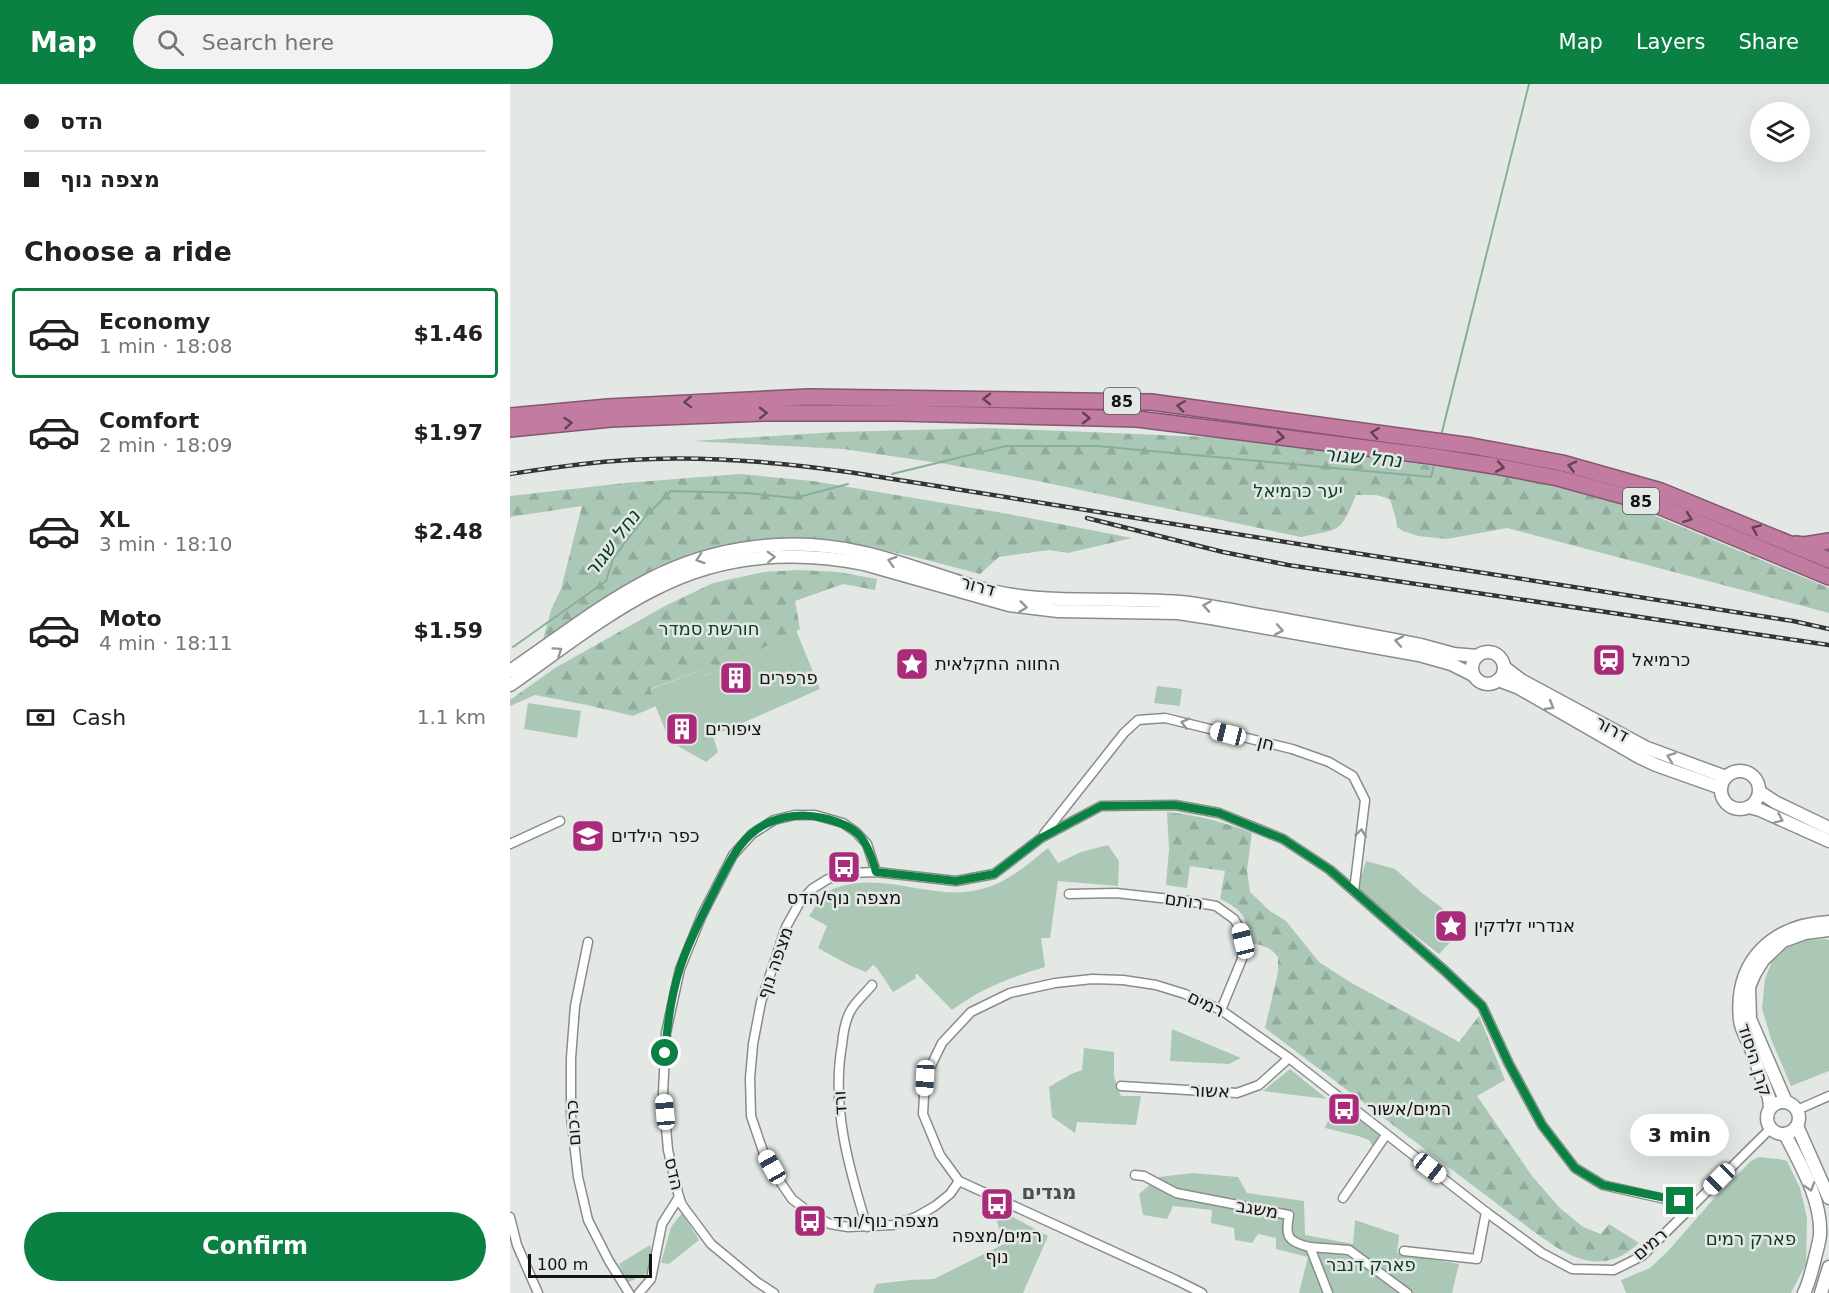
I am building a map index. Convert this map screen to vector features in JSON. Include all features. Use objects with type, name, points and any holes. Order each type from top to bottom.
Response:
[{"type":"highway","name":"85","points":[[510,416],[608,406],[809,397],[1151,402],[1438,449],[1504,467],[1558,478],[1647,502],[1829,578]]},
{"type":"highway","name":"85","points":[[510,429],[611,419],[735,414],[899,413],[1137,419],[1534,457],[1661,490],[1829,560]]},
{"type":"highway","points":[[1789,543],[1804,545],[1829,541]]},
{"type":"street","name":"דרור","points":[[510,671],[607,604],[649,579],[701,558],[731,550],[789,545],[867,553],[1011,594],[1058,599],[1179,602],[1421,645],[1454,654],[1477,656]]},
{"type":"street","name":"דרור","points":[[510,685],[613,614],[673,580],[719,564],[754,558],[790,556],[864,564],[1009,605],[1058,611],[1178,613],[1211,618],[1419,655],[1450,664],[1473,675]]},
{"type":"street","points":[[1482,653],[1492,653],[1501,659],[1504,667],[1503,674],[1498,680],[1486,684],[1476,680],[1472,665],[1477,656],[1482,653]]},
{"type":"street","name":"דרור","points":[[1504,667],[1521,680],[1647,748],[1724,782]]},
{"type":"street","name":"דרור","points":[[1498,680],[1519,688],[1656,765],[1724,782]]},
{"type":"street","name":"חן","points":[[1041,838],[1124,733],[1138,720],[1165,718],[1292,749],[1329,762],[1353,776],[1365,800],[1354,891]]},
{"type":"street","points":[[1735,771],[1750,773],[1756,778],[1760,792],[1758,800],[1749,807],[1738,810],[1725,803],[1721,796],[1724,782],[1735,771]]},
{"type":"street","points":[[1760,792],[1829,841]]},
{"type":"street","name":"מצפה נוף","points":[[958,1181],[950,1194],[916,1217],[893,1224],[848,1227],[830,1224],[810,1213],[792,1198],[779,1180],[765,1154],[751,1116],[750,1078],[753,1044],[761,1002],[786,927],[800,902],[812,889],[828,879],[850,873],[876,872],[956,881],[994,874],[1041,838],[1101,806],[1175,805],[1219,813],[1283,839],[1330,870],[1445,971],[1482,1006],[1509,1064],[1542,1125],[1575,1168],[1603,1185],[1665,1199],[1695,1203]]},
{"type":"street","points":[[1749,807],[1811,827],[1829,828]]},
{"type":"street","name":"הדס","points":[[774,1293],[711,1244],[682,1205],[679,1197],[668,1150],[663,1094],[666,1033],[680,969],[702,915],[733,855],[752,834],[774,820],[795,816],[815,816],[843,824],[856,832],[867,844],[876,872]]},
{"type":"street","points":[[510,844],[560,822]]},
{"type":"street","name":"רותם","points":[[1069,894],[1116,893],[1188,901],[1216,906],[1234,919],[1243,941],[1242,958],[1221,1010]]},
{"type":"street","name":"קרן היסוד","points":[[1770,1108],[1770,1098],[1741,1023],[1741,987],[1746,971],[1755,955],[1779,934],[1803,925],[1829,922]]},
{"type":"street","name":"קרן היסוד","points":[[1786,1102],[1750,1019],[1749,987],[1763,960],[1783,942],[1805,933],[1829,930]]},
{"type":"street","name":"כרכום","points":[[588,942],[575,1006],[571,1058],[571,1116],[578,1177],[588,1220],[629,1293]]},
{"type":"street","name":"רמים","points":[[958,1181],[940,1155],[923,1114],[925,1078],[942,1043],[971,1012],[1010,993],[1055,983],[1092,979],[1123,980],[1156,985],[1185,994],[1221,1010],[1289,1058],[1486,1212],[1542,1253],[1572,1269],[1614,1270],[1642,1256],[1770,1129]]},
{"type":"street","name":"ורד","points":[[867,1227],[853,1181],[839,1112],[839,1060],[851,1010],[872,985]]},
{"type":"street","name":"אשור","points":[[1121,1086],[1237,1092],[1259,1085],[1289,1058]]},
{"type":"street","points":[[1797,1110],[1829,1096]]},
{"type":"street","points":[[1786,1102],[1797,1110],[1799,1119],[1797,1126],[1785,1134],[1775,1133],[1770,1129],[1766,1115],[1776,1103],[1786,1102]]},
{"type":"street","points":[[1797,1126],[1829,1198]]},
{"type":"street","points":[[1785,1134],[1807,1176],[1825,1234],[1804,1293]]},
{"type":"street","points":[[1343,1198],[1386,1135]]},
{"type":"street","name":"משגב","points":[[1135,1175],[1144,1176],[1176,1193],[1289,1215],[1288,1235],[1299,1245],[1310,1247]]},
{"type":"street","points":[[958,1181],[1202,1293]]},
{"type":"street","points":[[639,1293],[651,1279],[662,1224],[679,1197]]},
{"type":"street","points":[[1404,1251],[1477,1259],[1486,1212]]},
{"type":"street","points":[[510,1217],[517,1245],[538,1293]]},
{"type":"street","points":[[1328,1293],[1310,1247],[1349,1250],[1407,1293]]},
{"type":"street","points":[[1821,1293],[1829,1267]]},
{"type":"green space","name":"יער כרמיאל","points":[[989,428],[1231,438],[1543,481],[1634,507],[1829,588],[1829,613],[1507,528],[1447,539],[1418,536],[1397,527],[1390,499],[1376,495],[1356,495],[1346,517],[1337,528],[1301,537],[1038,481],[946,464],[843,449],[692,441],[837,432]]},
{"type":"green space","points":[[739,474],[813,481],[1003,513],[1132,538],[1068,553],[1049,550],[999,557],[980,574],[843,541],[753,540],[705,550],[657,567],[618,588],[543,640],[551,610],[561,589],[582,506],[510,517],[510,496],[625,483]]},
{"type":"green space","name":"חורשת סמדר","points":[[799,570],[838,572],[877,579],[875,590],[843,584],[795,601],[800,629],[704,676],[702,670],[650,689],[656,706],[633,716],[535,695],[510,706],[510,700],[555,668],[665,606],[713,583],[764,572]]},
{"type":"green space","points":[[796,630],[820,689],[713,736],[718,752],[706,762],[676,745],[666,732],[649,690],[702,670],[705,676]]},
{"type":"green space","points":[[1157,686],[1182,689],[1180,706],[1154,703]]},
{"type":"green space","points":[[528,703],[581,711],[577,738],[524,729]]},
{"type":"green space","points":[[1167,812],[1210,820],[1252,833],[1247,870],[1250,892],[1270,911],[1286,921],[1319,962],[1350,982],[1459,1042],[1479,1016],[1505,1080],[1477,1096],[1532,1176],[1560,1208],[1583,1227],[1601,1234],[1609,1224],[1639,1243],[1622,1256],[1607,1260],[1586,1260],[1566,1253],[1537,1234],[1265,1028],[1278,972],[1278,957],[1265,947],[1249,944],[1243,916],[1234,907],[1220,899],[1225,871],[1190,866],[1187,888],[1166,885],[1169,849]]},
{"type":"green space","points":[[1108,845],[1119,861],[1118,886],[1058,881],[1050,938],[1041,938],[1045,967],[996,984],[952,1010],[917,974],[916,978],[893,992],[873,965],[866,972],[818,948],[827,926],[809,916],[822,897],[836,888],[863,883],[879,883],[945,892],[978,890],[1007,879],[1048,848],[1058,863],[1081,852]]},
{"type":"green space","points":[[1366,861],[1395,869],[1422,893],[1466,926],[1439,954],[1357,890]]},
{"type":"green space","points":[[1804,940],[1829,940],[1829,1071],[1791,1086],[1771,1039],[1762,1008],[1765,979],[1772,961],[1789,946]]},
{"type":"green space","points":[[1172,1029],[1241,1058],[1229,1064],[1170,1061]]},
{"type":"green space","points":[[1084,1048],[1114,1052],[1114,1077],[1121,1096],[1141,1096],[1136,1125],[1077,1122],[1075,1133],[1052,1117],[1049,1087],[1082,1070]]},
{"type":"green space","points":[[1290,1069],[1327,1099],[1263,1091]]},
{"type":"green space","points":[[1336,1101],[1379,1135],[1374,1148],[1369,1140],[1325,1128]]},
{"type":"green space","name":"פארק רמים","points":[[1759,1157],[1787,1161],[1800,1188],[1807,1218],[1806,1264],[1791,1293],[1626,1293],[1621,1280],[1650,1268],[1718,1194],[1751,1161]]},
{"type":"green space","name":"פארק דנבר","points":[[1193,1173],[1238,1177],[1247,1193],[1304,1201],[1305,1235],[1353,1244],[1355,1220],[1399,1235],[1397,1253],[1459,1264],[1452,1293],[1299,1293],[1308,1257],[1276,1249],[1276,1238],[1258,1234],[1252,1243],[1235,1240],[1234,1228],[1211,1223],[1212,1210],[1173,1206],[1167,1219],[1143,1215],[1139,1194],[1159,1177]]},
{"type":"green space","points":[[992,1206],[1048,1236],[1023,1293],[873,1293],[876,1284],[934,1279],[1004,1244]]},
{"type":"green space","points":[[682,1213],[699,1240],[669,1264],[661,1263],[671,1227]]},
{"type":"green space","points":[[650,1245],[652,1253],[649,1272],[627,1283],[619,1264]]},
{"type":"waterway","name":"נחל שגור","points":[[1441,436],[1529,84]]},
{"type":"waterway","name":"נחל שגור","points":[[892,474],[1006,446],[1097,446],[1431,477],[1435,462]]},
{"type":"waterway","name":"נחל שגור","points":[[513,647],[606,581],[613,559],[645,517],[671,491],[746,493],[795,498],[848,484]]},
{"type":"railway","points":[[510,474],[614,461],[686,458],[742,460],[799,466],[1793,621],[1829,629]]},
{"type":"railway","points":[[1087,518],[1223,552],[1288,565],[1829,645]]},
{"type":"place","name":"כרמיאל","points":[[1609,660]]},
{"type":"place","name":"החווה החקלאית","points":[[912,664]]},
{"type":"place","name":"פרפרים","points":[[736,678]]},
{"type":"place","name":"ציפורים","points":[[682,729]]},
{"type":"place","name":"כפר הילדים","points":[[588,836]]},
{"type":"place","name":"מצפה נוף/הדס","points":[[844,867]]},
{"type":"place","name":"אנדריי זלדקין","points":[[1451,926]]},
{"type":"place","name":"רמים/אשור","points":[[1344,1109]]},
{"type":"place","name":"רמים/מצפה נוף","points":[[997,1204]]},
{"type":"place","name":"מצפה נוף/ורד","points":[[810,1221]]},
{"type":"district","name":"מגדים","points":[[1049,1192]]},
{"type":"route","points":[[665,1053],[666,1033],[680,969],[702,915],[733,855],[752,834],[774,820],[795,816],[832,819],[856,832],[867,844],[876,872],[956,881],[994,874],[1041,838],[1101,806],[1175,805],[1219,813],[1283,839],[1330,870],[1482,1006],[1509,1064],[1542,1125],[1575,1168],[1603,1185],[1680,1201]]}]
